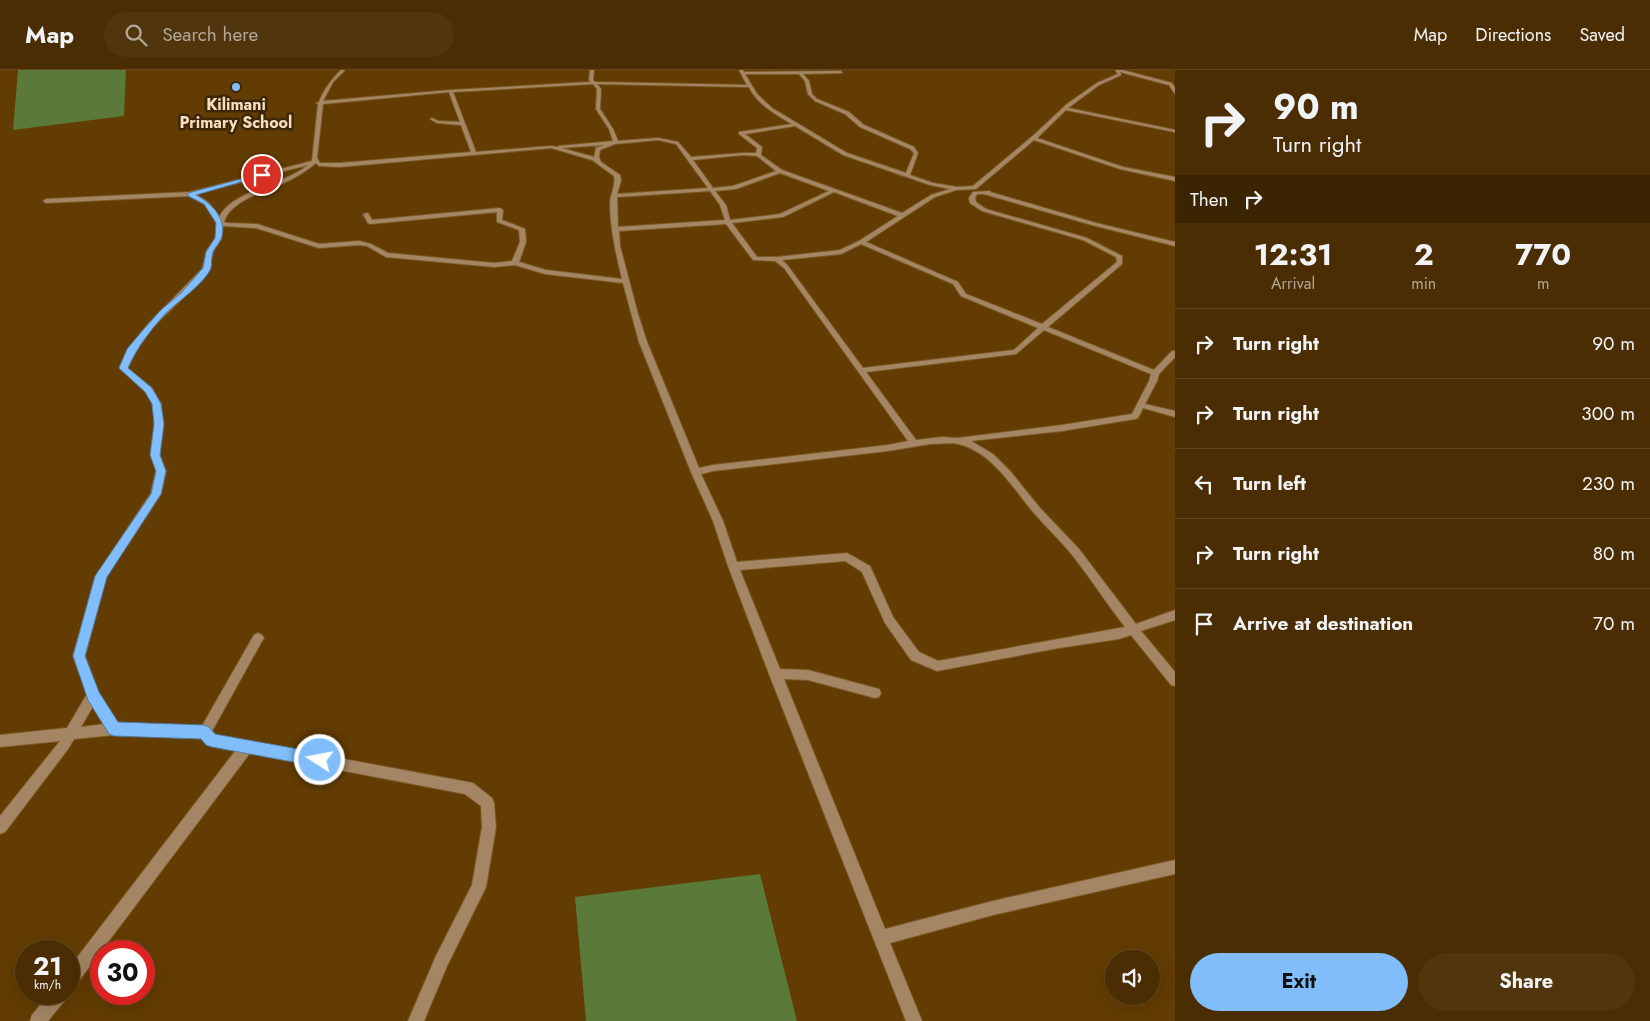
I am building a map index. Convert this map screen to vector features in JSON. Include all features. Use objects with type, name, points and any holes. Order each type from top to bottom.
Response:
[{"type":"street","points":[[315,161],[318,135],[318,103],[328,84],[343,70]]},
{"type":"street","points":[[592,70],[591,80],[599,89],[598,109],[611,129],[616,142]]},
{"type":"street","points":[[307,169],[326,165],[386,162],[616,142],[658,139],[673,141],[678,143],[724,205],[728,222],[755,259],[777,260],[841,252],[861,242],[934,196],[974,188],[1090,89],[1119,71],[1171,84],[1175,92]]},
{"type":"street","points":[[1128,72],[1141,71]]},
{"type":"street","points":[[841,72],[742,72],[755,95],[770,109],[845,154],[907,176],[957,190],[988,192],[1094,224],[1175,244]]},
{"type":"street","points":[[800,72],[807,81],[810,94],[816,100],[846,113],[862,126],[912,148],[916,153],[907,176]]},
{"type":"street","points":[[318,103],[451,91],[593,83],[750,86]]},
{"type":"street","points":[[451,91],[461,123],[474,154]]},
{"type":"street","points":[[1067,109],[1175,132]]},
{"type":"street","points":[[432,119],[434,122],[461,123]]},
{"type":"street","points":[[758,155],[760,148],[741,133],[794,125]]},
{"type":"street","points":[[1033,138],[1122,168],[1175,179]]},
{"type":"street","points":[[599,161],[596,157],[598,149],[616,142]]},
{"type":"street","points":[[551,147],[599,161],[617,175],[618,181],[614,196],[617,246],[643,342],[718,521],[733,566],[775,674],[914,1021]]},
{"type":"street","points":[[690,159],[743,154],[758,155],[780,171],[902,216]]},
{"type":"street","points":[[114,729],[93,695],[79,656],[101,576],[156,494],[161,471],[155,455],[159,424],[157,404],[149,390],[123,368],[132,349],[163,311],[184,295],[207,268],[210,252],[218,238],[220,222],[227,210],[236,203],[284,183],[307,169],[315,161]]},
{"type":"street","points":[[46,201],[190,194],[315,161],[326,165]]},
{"type":"street","points":[[614,196],[734,188],[780,171]]},
{"type":"street","points":[[615,229],[728,222],[781,216],[833,191]]},
{"type":"street","points":[[862,370],[1016,352],[1120,263],[1119,256],[1085,239],[984,210],[973,203],[972,198],[975,193],[988,192]]},
{"type":"street","points":[[190,194],[206,203],[213,210],[214,217],[227,225],[257,226],[319,246],[359,243],[369,245],[386,255],[494,265],[515,263],[545,272],[626,282]]},
{"type":"street","points":[[366,214],[370,222],[500,210],[499,221],[522,229],[523,242],[515,263]]},
{"type":"street","points":[[861,242],[956,283],[963,295],[1155,373]]},
{"type":"street","points":[[777,260],[786,267],[832,333],[862,370],[914,443]]},
{"type":"street","points":[[696,472],[723,467],[888,448],[914,443],[1062,428],[1135,416],[1153,381],[1155,373],[1175,353]]},
{"type":"street","points":[[1140,405],[1175,414]]},
{"type":"street","points":[[952,440],[970,443],[988,454],[1014,482],[1079,557],[1132,630],[1175,681]]},
{"type":"street","points":[[733,566],[846,556],[866,569],[889,620],[915,656],[937,666],[1058,643],[1119,634],[1175,615]]},
{"type":"street","points":[[204,732],[258,638]]},
{"type":"street","points":[[775,674],[808,675],[875,692]]},
{"type":"street","points":[[0,828],[64,746],[93,695]]},
{"type":"street","points":[[0,741],[114,729],[204,732],[212,740],[468,788],[487,803],[489,827],[479,887],[441,961],[416,1021]]},
{"type":"street","points":[[80,966],[247,746]]},
{"type":"street","points":[[880,938],[993,908],[1175,867]]},
{"type":"street","points":[[38,1021],[50,1005]]},
{"type":"green space","points":[[18,70],[126,70],[124,116],[13,130]]},
{"type":"green space","points":[[760,874],[797,1021],[586,1021],[575,897]]},
{"type":"place","name":"Kilimani Primary School","points":[[236,87]]},
{"type":"route","points":[[262,175],[190,194],[206,203],[213,210],[214,217],[220,222],[218,238],[210,252],[207,268],[184,295],[163,311],[132,349],[123,368],[149,390],[157,404],[159,424],[155,443],[155,455],[161,471],[156,494],[101,576],[79,656],[93,695],[114,729],[204,732],[212,740],[320,760]]}]
